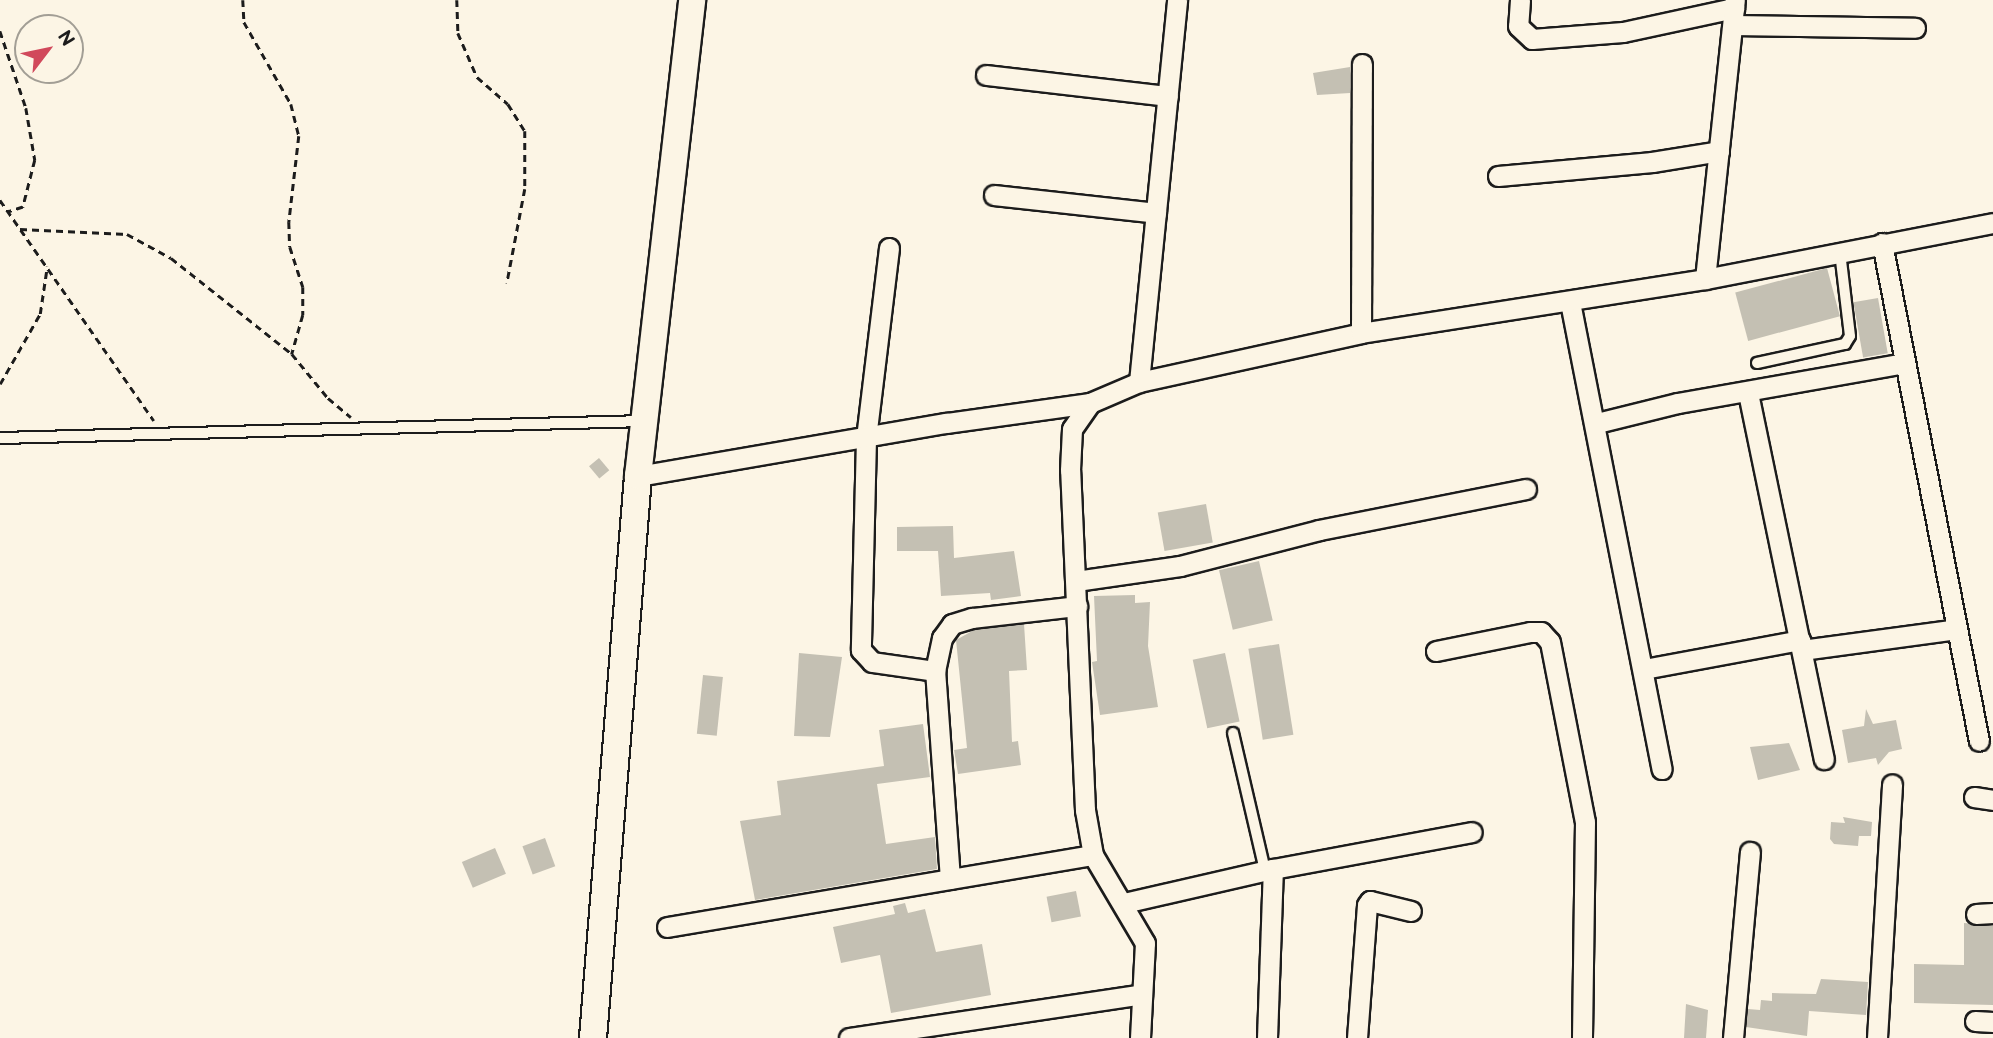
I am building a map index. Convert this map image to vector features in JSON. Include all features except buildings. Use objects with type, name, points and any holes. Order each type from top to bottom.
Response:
[{"type":"street","points":[[593,1038],[643,421],[665,265],[692,0]]},
{"type":"street","points":[[1139,382],[1177,0]]},
{"type":"street","points":[[1520,0],[1518,26],[1532,39],[1623,32],[1734,11],[1915,28]]},
{"type":"street","points":[[1705,279],[1734,11]]},
{"type":"street","points":[[1361,333],[1362,64]]},
{"type":"street","points":[[986,75],[1168,96]]},
{"type":"street","points":[[1498,176],[1652,162],[1719,151]]},
{"type":"street","points":[[994,195],[1156,213]]},
{"type":"street","points":[[638,476],[1090,403],[1139,382],[1361,333],[1705,279],[1993,223]]},
{"type":"street","points":[[1882,243],[1979,741]]},
{"type":"street","points":[[888,248],[866,438],[861,649],[872,662],[935,671]]},
{"type":"street","points":[[1570,302],[1597,423],[1662,769]]},
{"type":"street","points":[[1597,423],[1678,403],[1748,393],[1904,363]]},
{"type":"street","points":[[1748,393],[1824,759]]},
{"type":"street","points":[[1090,403],[1072,429],[1085,810],[1093,855],[1124,902],[1144,943],[1140,1038]]},
{"type":"street","points":[[1076,581],[1180,566],[1320,530],[1526,489]]},
{"type":"street","points":[[950,878],[935,671],[942,638],[952,624],[1077,606]]},
{"type":"street","points":[[1644,670],[1801,645],[1957,629]]},
{"type":"street","points":[[1436,651],[1530,632],[1541,632],[1550,642],[1585,822],[1582,1038]]},
{"type":"street","points":[[1877,1038],[1892,784]]},
{"type":"street","points":[[1124,902],[1269,869],[1472,832]]},
{"type":"street","points":[[1733,1038],[1750,852]]},
{"type":"street","points":[[667,927],[1093,855]]},
{"type":"street","points":[[1267,1038],[1269,869]]},
{"type":"street","points":[[1357,1038],[1367,905],[1370,901],[1411,911]]},
{"type":"street","points":[[849,1038],[1142,995]]},
{"type":"lane","points":[[1757,363],[1845,344],[1850,336],[1840,252]]},
{"type":"lane","points":[[0,438],[643,421]]},
{"type":"lane","points":[[1233,733],[1269,869]]},
{"type":"path","points":[[243,0],[244,22],[291,104],[299,136],[289,222],[290,247],[303,287],[303,315],[292,354]]},
{"type":"path","points":[[457,0],[458,33],[478,77],[508,104],[525,131],[525,189],[508,283]]},
{"type":"path","points":[[0,31],[26,108],[35,160],[23,206],[8,212]]},
{"type":"path","points":[[0,200],[162,434]]},
{"type":"path","points":[[20,229],[127,234],[171,258],[292,354],[328,398],[367,428]]},
{"type":"path","points":[[0,384],[40,314],[47,267]]}]
